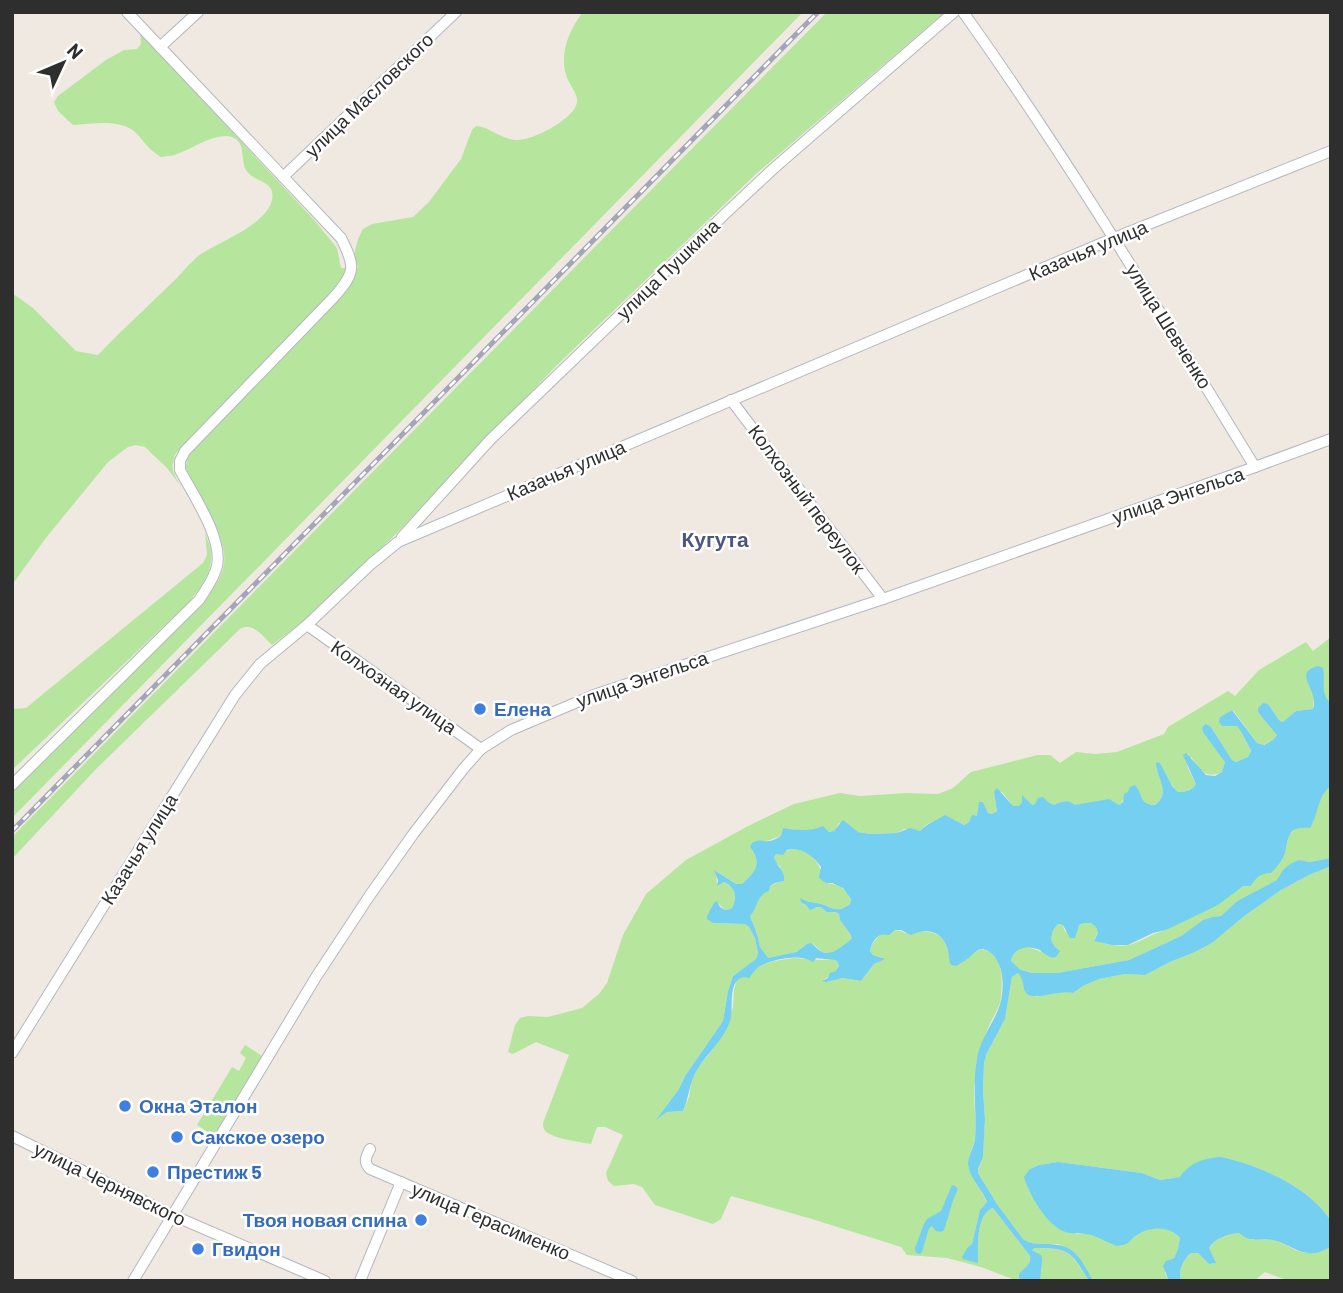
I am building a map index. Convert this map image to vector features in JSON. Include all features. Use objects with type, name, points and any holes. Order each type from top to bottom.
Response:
[{"type":"street","points":[[12,785],[199,600],[212,581],[217,566],[217,548],[212,530],[180,470],[180,461],[185,451],[334,297],[351,275],[348,251],[341,238],[127,12]]},
{"type":"street","points":[[160,47],[198,12]]},
{"type":"street","name":"улица Масловского","points":[[283,177],[456,12]]},
{"type":"street","name":"улица Пушкина","points":[[397,542],[490,440],[736,204],[954,12]]},
{"type":"street","name":"улица Шевченко","points":[[963,12],[1022,96],[1114,238],[1255,467]]},
{"type":"street","name":"Казачья улица","points":[[12,1053],[235,695],[260,664],[307,625],[397,542],[1114,238],[1331,151]]},
{"type":"street","name":"Колхозный переулок","points":[[731,400],[883,599]]},
{"type":"street","name":"улица Энгельса","points":[[133,1281],[336,946],[414,833],[481,749],[511,730],[586,698],[883,599],[1331,439]]},
{"type":"street","name":"Колхозная улица","points":[[307,625],[481,749]]},
{"type":"street","name":"улица Чернявского","points":[[12,1136],[172,1215],[325,1281]]},
{"type":"street","name":"улица Герасименко","points":[[370,1149],[365,1159],[367,1166],[632,1281]]},
{"type":"street","points":[[360,1281],[401,1182]]},
{"type":"green space","points":[[583,12],[803,12],[12,818],[12,792],[200,607],[221,575],[224,564],[222,542],[212,517],[187,473],[188,456],[353,269],[358,268],[354,255],[363,229],[372,224],[413,217],[429,202],[461,159],[476,126],[516,140],[532,137],[552,128],[569,115],[577,99],[566,73],[564,55],[569,36]]},
{"type":"green space","points":[[827,12],[945,12],[757,173],[555,367],[393,537],[302,622],[272,645],[254,629],[240,629],[96,769],[12,859],[12,837]]},
{"type":"green space","points":[[140,33],[315,221],[337,248],[341,268],[349,268],[336,290],[176,453],[173,469],[180,485],[145,447],[128,447],[108,462],[45,539],[12,585],[12,293],[33,308],[76,351],[98,355],[194,259],[253,224],[262,217],[272,200],[268,185],[246,170],[239,143],[231,137],[215,138],[177,154],[161,157],[131,129],[107,123],[73,125],[58,111],[54,102],[58,96],[106,60],[124,50],[137,49],[141,44]]},
{"type":"green space","points":[[205,532],[211,551],[210,568],[187,604],[12,770],[12,709],[26,708],[203,563],[207,555]]},
{"type":"green space","points":[[1331,637],[1331,703],[1323,690],[1324,674],[1314,696],[1313,709],[1296,711],[1284,722],[1279,720],[1268,704],[1258,708],[1258,712],[1277,735],[1263,745],[1257,743],[1233,710],[1220,717],[1228,726],[1237,726],[1251,752],[1248,757],[1236,762],[1211,727],[1202,727],[1225,762],[1222,772],[1207,774],[1191,757],[1187,766],[1196,784],[1188,791],[1178,792],[1156,767],[1163,792],[1155,805],[1143,801],[1138,789],[1128,792],[1119,806],[1075,805],[1064,801],[1054,805],[1048,802],[1031,805],[1022,796],[1023,801],[1019,806],[1013,806],[1002,792],[994,792],[997,811],[988,813],[983,802],[977,817],[964,825],[948,817],[927,824],[920,831],[904,829],[897,833],[858,832],[839,823],[835,831],[829,832],[783,828],[781,836],[750,847],[757,863],[751,876],[742,884],[736,884],[716,871],[717,885],[724,882],[731,887],[735,901],[731,909],[725,910],[717,902],[707,916],[713,923],[745,924],[755,938],[758,953],[756,959],[733,976],[723,1021],[658,1118],[667,1112],[683,1111],[697,1069],[713,1049],[733,1008],[737,980],[762,965],[793,958],[832,959],[837,961],[839,966],[836,972],[823,980],[842,978],[861,981],[874,964],[883,958],[870,951],[875,941],[884,933],[894,930],[905,933],[929,932],[940,937],[947,947],[952,965],[957,965],[979,950],[989,952],[1000,966],[1001,996],[985,1036],[977,1069],[974,1089],[975,1138],[968,1164],[987,1203],[980,1210],[972,1244],[968,1247],[978,1261],[981,1223],[987,1211],[993,1208],[1030,1256],[1028,1265],[1019,1278],[1023,1281],[1014,1281],[981,1267],[947,1258],[907,1255],[901,1247],[731,1196],[721,1219],[713,1224],[655,1205],[642,1187],[634,1184],[614,1186],[608,1181],[606,1173],[623,1135],[605,1127],[597,1127],[591,1144],[558,1137],[544,1129],[543,1123],[569,1055],[536,1042],[513,1054],[508,1052],[515,1025],[520,1018],[548,1017],[582,1008],[599,994],[607,983],[623,935],[646,894],[686,860],[794,804],[840,793],[860,796],[938,794],[953,788],[971,772],[1038,755],[1050,755],[1060,763],[1076,752],[1117,752],[1164,734],[1168,727],[1228,691],[1235,696],[1259,670],[1306,642],[1313,651]]},
{"type":"green space","points":[[1331,786],[1331,858],[1310,862],[1299,860],[1283,870],[1278,880],[1237,901],[1221,916],[1203,920],[1181,936],[1129,960],[1057,973],[1032,973],[1021,970],[1011,961],[1017,950],[1027,947],[1050,957],[1055,947],[1051,940],[1053,930],[1058,924],[1063,925],[1065,932],[1084,923],[1091,923],[1098,933],[1094,940],[1112,945],[1129,945],[1166,930],[1243,886],[1251,886],[1255,879],[1284,855],[1289,835],[1295,829],[1313,823],[1321,798]]},
{"type":"green space","points":[[793,849],[811,855],[826,883],[841,887],[851,899],[850,904],[841,909],[814,902],[805,901],[803,904],[839,914],[852,938],[830,953],[809,944],[795,952],[767,958],[760,947],[750,916],[763,892],[784,881],[774,857]]},
{"type":"green space","points":[[1331,866],[1331,1221],[1310,1198],[1282,1179],[1221,1157],[1180,1177],[1160,1180],[1142,1173],[1058,1162],[1030,1169],[1028,1189],[1038,1203],[1076,1234],[1129,1242],[1140,1233],[1154,1228],[1174,1233],[1180,1238],[1174,1258],[1166,1261],[1165,1273],[1169,1281],[1093,1281],[1077,1256],[1058,1244],[1026,1242],[997,1204],[978,1173],[983,1157],[984,1063],[1005,1019],[1012,977],[1018,973],[1022,977],[1023,987],[1036,997],[1065,991],[1073,993],[1099,979],[1125,974],[1145,975],[1212,943],[1281,890]]},
{"type":"green space","points":[[245,1045],[262,1056],[214,1136],[197,1125],[232,1067],[239,1071],[246,1058],[240,1053]]},
{"type":"green space","points":[[1239,1233],[1248,1239],[1276,1241],[1304,1253],[1316,1252],[1331,1245],[1331,1281],[1289,1281],[1265,1272],[1254,1281],[1181,1281],[1182,1266],[1191,1253],[1198,1253],[1209,1264],[1215,1263],[1209,1248],[1222,1237]]},
{"type":"green space","points":[[1033,1248],[1067,1253],[1089,1281],[1041,1281],[1039,1272],[1042,1258]]},
{"type":"water","points":[[1318,666],[1323,668],[1324,691],[1331,703],[1331,786],[1323,795],[1310,828],[1293,830],[1284,856],[1271,873],[1259,876],[1251,886],[1243,886],[1218,905],[1128,945],[1094,941],[1098,933],[1091,923],[1079,925],[1075,938],[1070,938],[1063,925],[1058,924],[1053,930],[1051,940],[1060,951],[1056,957],[1031,948],[1022,948],[1012,956],[1011,961],[1021,970],[1032,973],[1057,973],[1129,960],[1181,936],[1203,920],[1221,916],[1237,901],[1277,880],[1290,864],[1299,860],[1310,862],[1331,858],[1331,866],[1281,890],[1212,943],[1145,975],[1125,974],[1099,979],[1073,993],[1036,996],[1025,992],[1018,973],[1012,977],[1005,1019],[984,1063],[983,1157],[978,1173],[1023,1239],[1031,1243],[1070,1249],[1080,1259],[1093,1281],[1089,1281],[1068,1253],[1034,1248],[1032,1250],[1042,1257],[1041,1281],[1023,1281],[1019,1274],[1029,1264],[1030,1256],[993,1208],[987,1211],[981,1223],[977,1263],[962,1257],[972,1244],[980,1210],[987,1202],[968,1164],[975,1139],[978,1052],[998,1010],[1003,987],[998,962],[984,949],[976,951],[957,966],[951,965],[947,947],[937,934],[927,931],[911,935],[895,930],[889,935],[879,936],[874,941],[870,951],[873,955],[885,959],[874,964],[861,981],[842,978],[822,981],[839,966],[837,961],[832,960],[816,958],[813,962],[808,959],[788,958],[762,965],[749,978],[741,978],[736,983],[727,1028],[694,1075],[683,1111],[667,1112],[656,1120],[723,1021],[733,976],[756,959],[758,953],[755,938],[749,927],[745,924],[713,923],[707,919],[717,901],[725,910],[731,909],[735,901],[735,894],[728,884],[724,882],[717,886],[714,870],[736,884],[742,884],[751,876],[757,863],[750,847],[752,843],[777,838],[781,836],[783,828],[808,830],[823,826],[829,832],[834,831],[843,820],[858,832],[870,834],[897,833],[910,828],[920,831],[945,815],[964,825],[972,815],[977,816],[979,802],[983,802],[988,813],[997,811],[994,792],[997,788],[1013,806],[1019,806],[1022,795],[1032,805],[1038,798],[1043,797],[1054,805],[1065,801],[1075,805],[1109,799],[1119,805],[1123,802],[1124,794],[1135,785],[1146,803],[1155,805],[1163,790],[1156,762],[1160,763],[1178,792],[1188,791],[1196,784],[1183,755],[1186,753],[1206,775],[1215,776],[1222,772],[1225,762],[1203,732],[1202,727],[1206,724],[1236,762],[1248,757],[1251,751],[1237,726],[1222,726],[1220,717],[1232,710],[1257,743],[1264,745],[1277,735],[1258,712],[1263,703],[1268,704],[1283,722],[1296,711],[1313,709],[1313,695],[1306,678],[1310,669]],"holes":[[[793,849],[809,855],[821,867],[819,878],[843,888],[851,899],[850,904],[841,909],[800,898],[801,902],[810,910],[821,907],[827,912],[839,914],[852,938],[829,953],[822,952],[811,943],[796,952],[768,958],[760,947],[750,916],[770,886],[784,881],[774,857]]]},
{"type":"water","points":[[1221,1157],[1267,1172],[1310,1198],[1331,1221],[1330,1247],[1308,1253],[1276,1241],[1248,1239],[1239,1233],[1231,1234],[1218,1239],[1209,1248],[1216,1263],[1209,1264],[1198,1253],[1191,1253],[1182,1266],[1181,1281],[1169,1281],[1163,1266],[1166,1261],[1174,1258],[1178,1249],[1180,1238],[1176,1234],[1165,1229],[1148,1230],[1127,1244],[1117,1246],[1091,1235],[1063,1231],[1050,1222],[1039,1208],[1024,1177],[1030,1169],[1039,1165],[1058,1162],[1142,1173],[1160,1180],[1180,1177],[1198,1162]]},
{"type":"water","points":[[952,1185],[958,1189],[944,1230],[936,1231],[932,1226],[929,1228],[922,1252],[916,1253],[915,1248],[924,1224],[927,1219],[941,1211]]},
{"type":"railway","points":[[12,831],[818,12]]},
{"type":"place","name":"Елена","points":[[480,709]]},
{"type":"place","name":"Окна Эталон","points":[[125,1106]]},
{"type":"place","name":"Сакское озеро","points":[[177,1137]]},
{"type":"place","name":"Престиж 5","points":[[153,1172]]},
{"type":"place","name":"Твоя новая спина","points":[[421,1220]]},
{"type":"place","name":"Гвидон","points":[[198,1249]]},
{"type":"district","name":"Кугута","points":[[715,540]]}]
